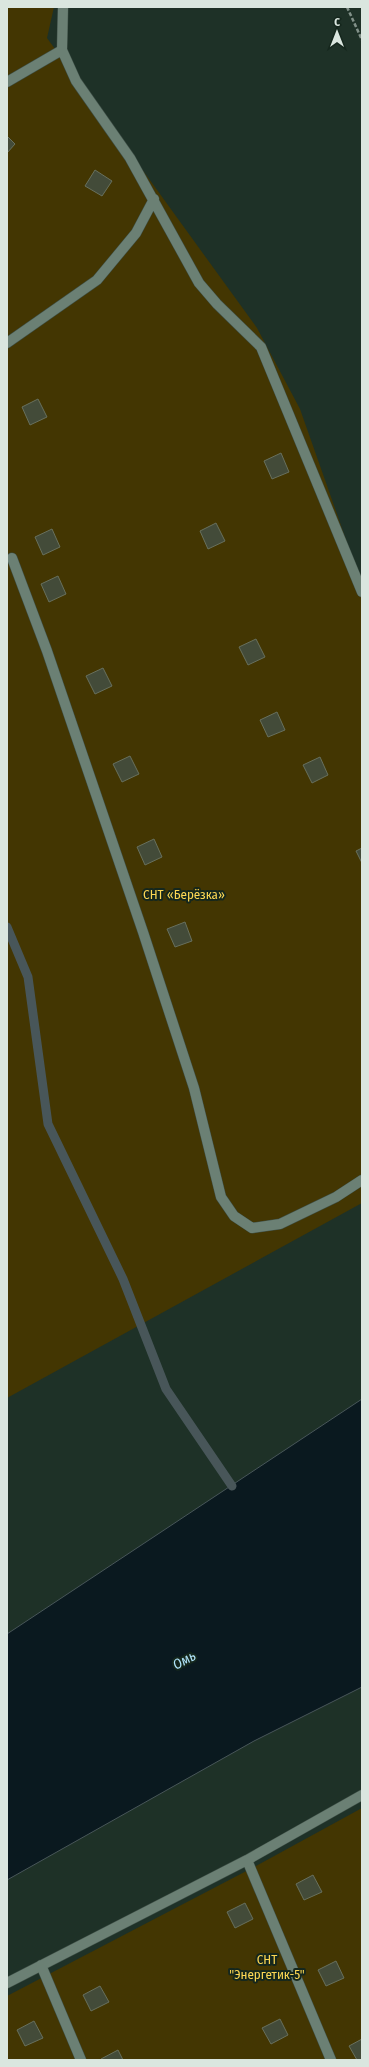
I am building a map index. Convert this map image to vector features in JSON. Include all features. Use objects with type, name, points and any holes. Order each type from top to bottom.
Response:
[{"type":"lane","points":[[62,7],[62,50],[76,81],[130,158],[199,283],[217,304],[261,347],[362,592]]},
{"type":"lane","points":[[7,82],[62,50]]},
{"type":"lane","points":[[7,344],[97,280],[136,233],[154,199]]},
{"type":"lane","points":[[12,558],[50,658],[194,1088],[221,1197],[234,1216],[252,1228],[280,1224],[336,1197],[362,1180]]},
{"type":"lane","points":[[7,1984],[41,1965],[247,1860],[362,1795]]},
{"type":"lane","points":[[247,1860],[331,2060]]},
{"type":"lane","points":[[41,1965],[81,2060]]},
{"type":"path","points":[[347,7],[362,40]]},
{"type":"green space","name":"СНТ «Берёзка»","points":[[7,7],[54,7],[47,38],[257,328],[300,409],[362,585],[362,1203],[7,1398]]},
{"type":"green space","name":"СНТ \"Энергетик-5\"","points":[[362,1808],[362,2060],[7,2060],[7,1996],[256,1866]]},
{"type":"water","name":"Омь","points":[[362,1399],[362,1687],[254,1741],[7,1880],[7,1634]]},
{"type":"building","points":[[7,136],[15,144],[7,153]]},
{"type":"building","points":[[95,170],[112,181],[102,196],[85,186]]},
{"type":"building","points":[[38,399],[47,417],[30,425],[22,407]]},
{"type":"building","points":[[281,453],[289,472],[272,479],[264,461]]},
{"type":"building","points":[[216,523],[225,541],[208,549],[200,531]]},
{"type":"building","points":[[52,529],[60,547],[43,555],[35,537]]},
{"type":"building","points":[[58,576],[66,594],[49,602],[41,584]]},
{"type":"building","points":[[256,639],[265,657],[248,665],[239,647]]},
{"type":"building","points":[[103,668],[112,686],[95,694],[86,676]]},
{"type":"building","points":[[277,712],[285,730],[268,737],[260,720]]},
{"type":"building","points":[[130,756],[139,774],[122,782],[113,764]]},
{"type":"building","points":[[320,757],[328,775],[312,783],[303,765]]},
{"type":"building","points":[[154,839],[162,857],[145,865],[137,847]]},
{"type":"building","points":[[362,848],[362,863],[356,851]]},
{"type":"building","points":[[185,922],[192,941],[175,947],[167,929]]},
{"type":"building","points":[[313,1875],[322,1892],[304,1900],[296,1884]]},
{"type":"building","points":[[245,1903],[253,1919],[235,1928],[227,1912]]},
{"type":"building","points":[[336,1961],[344,1978],[326,1986],[318,1970]]},
{"type":"building","points":[[100,1986],[109,2002],[91,2011],[83,1995]]},
{"type":"building","points":[[280,2019],[288,2035],[271,2044],[262,2028]]},
{"type":"building","points":[[34,2021],[43,2038],[25,2046],[17,2030]]},
{"type":"building","points":[[362,2039],[362,2060],[357,2060],[349,2046]]},
{"type":"building","points":[[118,2050],[123,2060],[101,2060],[101,2059]]},
{"type":"waterway","points":[[7,927],[28,977],[48,1124],[123,1279],[166,1389],[232,1486]]}]
